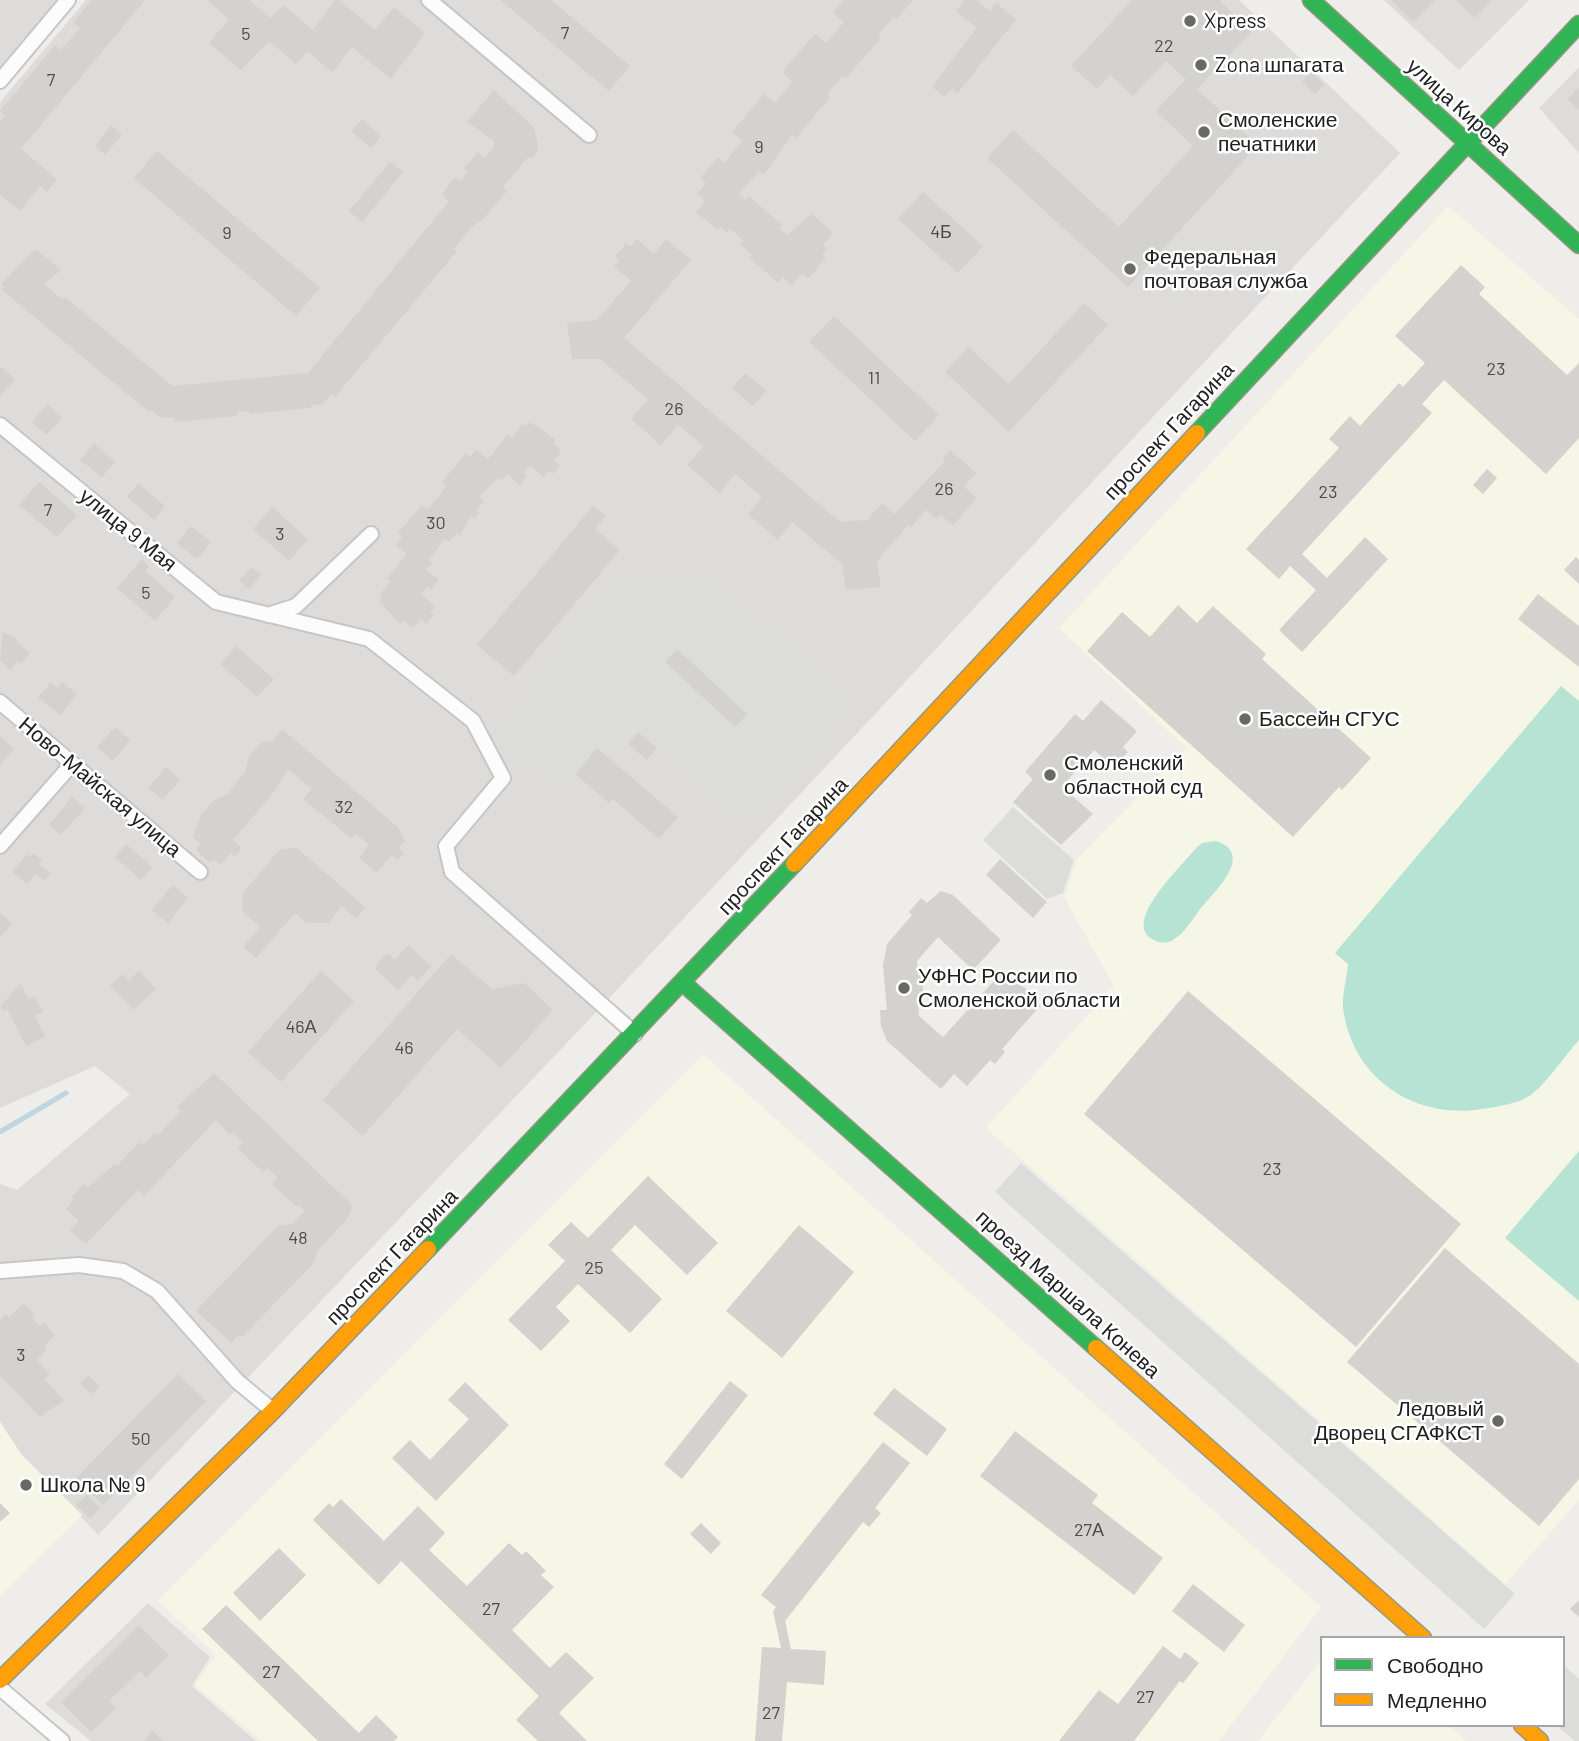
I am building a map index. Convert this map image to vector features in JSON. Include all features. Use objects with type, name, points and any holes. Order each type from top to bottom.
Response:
[{"type":"main road","name":"улица Кирова","points":[[1311,0],[1579,245]]},
{"type":"main road","name":"проспект Гагарина","points":[[0,1680],[273,1411],[635,1034],[1579,24]]},
{"type":"main road","name":"проезд Маршала Конева","points":[[683,983],[1421,1636]]},
{"type":"main road","points":[[1524,1727],[1540,1741]]},
{"type":"street","points":[[0,82],[68,0]]},
{"type":"street","points":[[429,0],[589,135]]},
{"type":"street","name":"улица 9 Мая","points":[[0,425],[216,602],[369,639],[473,721],[503,778],[446,846],[452,872],[635,1034]]},
{"type":"street","points":[[267,616],[296,606],[351,557],[370,534]]},
{"type":"street","name":"Ново-Майская улица","points":[[0,702],[200,872]]},
{"type":"street","points":[[0,846],[72,764]]},
{"type":"street","points":[[0,1271],[79,1265],[123,1271],[157,1291],[237,1381],[273,1411]]},
{"type":"street","points":[[0,1688],[62,1741]]},
{"type":"shaded area","points":[[0,0],[66,0],[0,70]]},
{"type":"shaded area","points":[[86,0],[1239,0],[1400,153],[583,1026],[98,1535],[21,1454],[0,1422],[0,1184],[17,1190],[130,1094],[95,1066],[0,1108],[0,102]]},
{"type":"shaded area","points":[[1384,0],[1529,0],[1459,70]]},
{"type":"shaded area","points":[[1579,67],[1579,153],[1539,108]]},
{"type":"shaded area","points":[[1448,206],[1579,319],[1579,1500],[1505,1584],[986,1128],[1114,986],[1064,897],[1077,859],[1186,748],[1059,628]]},
{"type":"shaded area","points":[[635,570],[666,580],[678,571],[728,597],[847,697],[820,725],[828,733],[764,802],[750,813],[731,808],[717,799],[635,724],[609,754],[598,745],[560,790],[497,732],[564,653],[568,639]]},
{"type":"shaded area","points":[[1013,807],[1074,860],[1063,893],[1047,899],[983,840]]},
{"type":"shaded area","points":[[703,1054],[1321,1607],[1219,1741],[262,1741],[195,1685],[216,1655],[158,1601]]},
{"type":"shaded area","points":[[1021,1163],[1515,1594],[1484,1629],[995,1192]]},
{"type":"shaded area","name":"Школа № 9","points":[[0,1422],[21,1454],[82,1515],[0,1596]]},
{"type":"shaded area","points":[[148,1603],[210,1657],[192,1686],[256,1741],[91,1741],[45,1704]]},
{"type":"shaded area","points":[[1320,1662],[1320,1727],[1451,1727],[1466,1741],[1258,1741]]},
{"type":"shaded area","points":[[1565,1667],[1579,1679],[1579,1741],[1575,1741],[1558,1727],[1565,1727]]},
{"type":"green space","points":[[1561,686],[1579,701],[1579,1040],[1542,1085],[1519,1101],[1457,1111],[1433,1108],[1390,1089],[1373,1073],[1359,1054],[1349,1032],[1343,1007],[1348,964],[1335,953]]},
{"type":"green space","points":[[1216,841],[1227,847],[1232,854],[1229,873],[1177,937],[1165,942],[1152,939],[1145,931],[1144,920],[1158,893],[1196,848],[1202,843]]},
{"type":"green space","points":[[1579,1151],[1579,1301],[1505,1238]]},
{"type":"building","points":[[92,0],[145,0],[21,149],[57,179],[47,192],[40,186],[20,211],[0,195],[0,122],[5,116],[0,111],[55,45],[61,50],[80,28],[73,23]]},
{"type":"building","points":[[207,0],[249,0],[271,18],[283,5],[313,30],[335,0],[339,0],[375,30],[394,7],[425,33],[391,79],[352,47],[332,72],[307,51],[296,64],[269,41],[241,70],[209,43],[229,19]]},
{"type":"building","points":[[500,0],[551,0],[630,66],[609,91]]},
{"type":"building","points":[[844,0],[913,0],[897,19],[894,16],[878,35],[881,38],[846,78],[843,76],[827,94],[830,97],[796,138],[792,135],[764,175],[759,171],[739,194],[746,200],[749,196],[782,225],[779,228],[787,235],[812,214],[833,233],[823,245],[827,249],[822,255],[826,258],[808,279],[802,274],[792,285],[783,277],[778,283],[750,258],[752,254],[740,244],[743,240],[730,229],[727,233],[721,227],[718,230],[696,212],[705,201],[697,194],[706,183],[700,178],[718,157],[724,163],[742,141],[732,132],[764,94],[775,103],[793,82],[782,72],[815,34],[826,43],[844,22],[833,13]]},
{"type":"building","points":[[964,0],[976,0],[990,11],[996,3],[1016,19],[958,93],[952,88],[945,97],[932,87],[977,28],[956,11]]},
{"type":"building","points":[[1132,0],[1219,0],[1252,31],[1197,89],[1258,145],[1128,287],[987,158],[1013,130],[1119,227],[1193,146],[1156,111],[1186,79],[1166,61],[1133,96],[1110,75],[1097,89],[1071,66]]},
{"type":"building","points":[[1391,0],[1435,0],[1413,22]]},
{"type":"building","points":[[1456,0],[1492,0],[1475,18]]},
{"type":"building","points":[[1311,72],[1324,84],[1315,94],[1302,81]]},
{"type":"building","points":[[1579,87],[1579,110],[1568,99]]},
{"type":"building","points":[[494,90],[534,128],[537,153],[533,158],[527,158],[503,187],[507,191],[484,218],[471,228],[454,249],[457,251],[335,397],[332,393],[323,404],[311,405],[311,408],[249,414],[249,411],[237,412],[238,416],[175,422],[174,417],[161,418],[151,410],[149,412],[2,290],[5,287],[1,284],[35,249],[61,270],[44,284],[63,300],[65,297],[172,386],[308,373],[449,201],[442,194],[455,177],[460,181],[468,171],[463,169],[478,152],[484,159],[494,147],[494,141],[467,122]]},
{"type":"building","points":[[362,119],[381,136],[371,148],[351,131]]},
{"type":"building","points":[[111,125],[122,135],[105,155],[95,146]]},
{"type":"building","points":[[157,151],[320,288],[296,316],[134,178]]},
{"type":"building","points":[[390,162],[403,172],[362,222],[349,211]]},
{"type":"building","points":[[923,192],[983,246],[958,273],[898,219]]},
{"type":"building","points":[[637,239],[654,254],[666,239],[691,260],[624,338],[840,522],[867,520],[882,503],[895,514],[945,461],[943,459],[950,450],[976,473],[964,487],[977,498],[953,525],[941,515],[937,519],[926,510],[911,527],[908,525],[877,561],[881,587],[846,590],[842,564],[792,522],[778,540],[748,514],[762,497],[735,474],[720,493],[687,465],[704,446],[678,425],[661,445],[631,419],[648,399],[600,359],[572,359],[567,323],[597,320],[631,281],[614,266],[619,261],[615,257],[626,243],[630,247]]},
{"type":"building","points":[[1461,265],[1485,287],[1479,294],[1567,375],[1579,363],[1579,438],[1546,474],[1444,380],[1422,404],[1432,413],[1302,554],[1327,578],[1365,537],[1388,559],[1302,652],[1279,630],[1316,590],[1290,566],[1279,579],[1246,549],[1339,448],[1329,439],[1350,416],[1360,426],[1399,383],[1403,387],[1425,363],[1395,336]]},
{"type":"building","points":[[1084,303],[1108,325],[1009,432],[945,372],[968,347],[1009,384]]},
{"type":"building","points":[[834,316],[939,415],[915,441],[809,342]]},
{"type":"building","points":[[0,366],[15,379],[0,396]]},
{"type":"building","points":[[745,373],[766,390],[753,406],[732,388]]},
{"type":"building","points":[[47,404],[62,417],[47,435],[32,423]]},
{"type":"building","points":[[530,422],[555,439],[553,443],[560,449],[560,453],[554,461],[560,466],[553,474],[549,471],[544,477],[530,465],[523,473],[527,476],[520,485],[507,474],[501,481],[498,478],[488,487],[479,497],[484,501],[476,510],[479,513],[474,519],[471,516],[460,536],[457,533],[449,542],[444,539],[429,560],[432,563],[426,570],[439,580],[431,590],[428,586],[421,594],[435,606],[430,612],[434,615],[427,624],[421,619],[411,627],[403,620],[400,624],[379,601],[382,598],[379,595],[391,581],[387,579],[407,554],[396,545],[402,537],[398,533],[422,505],[428,509],[447,486],[442,482],[466,453],[470,457],[476,449],[488,459],[508,434],[512,437],[523,424],[526,426]]},
{"type":"building","points":[[94,444],[115,461],[102,477],[80,460]]},
{"type":"building","points":[[1487,469],[1497,478],[1483,494],[1473,485]]},
{"type":"building","points":[[39,482],[77,515],[57,537],[19,505]]},
{"type":"building","points":[[138,483],[165,506],[154,520],[127,497]]},
{"type":"building","points":[[593,506],[606,516],[595,529],[620,550],[514,676],[477,645]]},
{"type":"building","points":[[272,507],[308,539],[289,561],[253,529]]},
{"type":"building","points":[[191,526],[211,542],[197,559],[177,543]]},
{"type":"building","points":[[1576,557],[1579,560],[1579,584],[1564,570]]},
{"type":"building","points":[[142,559],[149,566],[145,571],[175,597],[155,621],[117,588]]},
{"type":"building","points":[[251,567],[261,575],[249,589],[239,581]]},
{"type":"building","points":[[1538,594],[1579,626],[1579,667],[1518,619]]},
{"type":"building","name":"Бассейн СГУС","points":[[1178,605],[1197,623],[1213,606],[1266,654],[1262,659],[1371,758],[1342,790],[1339,787],[1293,837],[1087,651],[1122,612],[1150,637]]},
{"type":"building","points":[[3,632],[18,640],[16,642],[30,653],[21,664],[18,661],[10,670],[0,661]]},
{"type":"building","points":[[236,646],[274,679],[257,697],[220,664]]},
{"type":"building","points":[[677,649],[747,714],[735,727],[665,662]]},
{"type":"building","points":[[62,682],[77,694],[61,715],[38,698],[50,683],[57,688]]},
{"type":"building","name":"Смоленский областной суд","points":[[1101,700],[1137,731],[1123,747],[1128,752],[1114,767],[1094,750],[1062,787],[1093,814],[1061,845],[1013,802],[1033,779],[1025,772],[1075,714],[1083,721]]},
{"type":"building","points":[[115,727],[130,740],[113,761],[97,747]]},
{"type":"building","points":[[282,729],[398,827],[405,841],[398,848],[404,853],[398,860],[391,855],[377,873],[359,858],[369,845],[356,834],[352,839],[303,799],[312,789],[288,769],[274,792],[233,840],[242,848],[235,856],[231,853],[220,865],[213,859],[210,863],[196,850],[201,844],[193,837],[201,815],[214,800],[228,794],[245,772],[249,757],[261,743],[273,740]]},
{"type":"building","points":[[638,732],[657,748],[647,760],[628,744]]},
{"type":"building","points":[[0,736],[14,749],[0,765]]},
{"type":"building","points":[[597,748],[678,817],[659,839],[613,799],[609,803],[575,774]]},
{"type":"building","points":[[166,767],[180,780],[163,800],[148,788]]},
{"type":"building","points":[[72,797],[85,808],[61,835],[49,825]]},
{"type":"building","points":[[126,844],[153,867],[141,880],[115,857]]},
{"type":"building","points":[[297,848],[365,907],[356,919],[342,906],[328,923],[307,923],[295,913],[256,958],[243,947],[260,927],[243,912],[242,894],[280,849]]},
{"type":"building","points":[[33,853],[42,860],[39,864],[51,873],[45,881],[36,873],[27,884],[12,872],[27,854],[31,857]]},
{"type":"building","points":[[1000,859],[1047,902],[1033,918],[986,875]]},
{"type":"building","points":[[173,885],[188,898],[168,923],[152,910]]},
{"type":"building","name":"УФНС России по Смоленской области","points":[[941,891],[953,895],[1001,940],[973,970],[938,937],[917,961],[918,975],[922,975],[924,1002],[918,1002],[919,1016],[943,1037],[1003,971],[1036,997],[1033,1000],[1040,1006],[1002,1049],[1005,1052],[995,1064],[990,1060],[967,1086],[954,1074],[941,1089],[887,1041],[881,1026],[880,1010],[887,1010],[883,965],[887,944],[912,915],[909,912],[921,898],[927,903]]},
{"type":"building","points":[[0,913],[12,923],[0,938]]},
{"type":"building","points":[[408,945],[431,966],[418,981],[412,975],[398,990],[374,968],[387,953],[395,960]]},
{"type":"building","points":[[451,954],[492,989],[524,983],[553,1010],[501,1068],[457,1029],[363,1136],[323,1100]]},
{"type":"building","points":[[139,971],[156,989],[133,1010],[110,985],[123,974],[129,980]]},
{"type":"building","points":[[321,971],[354,1001],[281,1082],[248,1052]]},
{"type":"building","points":[[21,984],[29,999],[35,996],[43,1012],[35,1016],[45,1037],[26,1046],[7,1009],[3,1011],[1,1005]]},
{"type":"building","points":[[1188,991],[1461,1224],[1356,1347],[1084,1114]]},
{"type":"building","points":[[214,1073],[352,1205],[348,1218],[318,1250],[313,1264],[242,1337],[239,1334],[232,1343],[196,1311],[278,1226],[293,1224],[305,1211],[272,1184],[278,1178],[267,1168],[263,1172],[238,1148],[243,1142],[233,1132],[230,1135],[216,1120],[144,1196],[138,1190],[86,1244],[70,1230],[79,1221],[66,1209],[74,1200],[71,1197],[84,1184],[88,1187],[115,1164],[117,1166],[140,1142],[143,1145],[155,1133],[158,1135],[181,1111],[177,1107]]},
{"type":"building","points":[[648,1176],[718,1243],[687,1275],[635,1225],[611,1250],[662,1299],[630,1333],[578,1284],[556,1307],[570,1321],[541,1351],[508,1320],[565,1261],[548,1245],[571,1222],[588,1238]]},
{"type":"building","points":[[799,1225],[854,1272],[782,1358],[726,1311]]},
{"type":"building","name":"Ледовый Дворец СГАФКСТ","points":[[1445,1248],[1579,1364],[1579,1479],[1539,1526],[1347,1362]]},
{"type":"building","points":[[24,1303],[35,1315],[32,1318],[40,1326],[44,1323],[55,1335],[44,1346],[47,1350],[37,1360],[50,1374],[44,1379],[64,1400],[40,1417],[0,1375],[0,1320],[6,1314],[9,1317]]},
{"type":"building","points":[[178,1374],[206,1401],[103,1505],[76,1478]]},
{"type":"building","points":[[89,1375],[99,1387],[91,1394],[80,1383]]},
{"type":"building","points":[[730,1381],[748,1395],[682,1479],[664,1464]]},
{"type":"building","points":[[465,1382],[509,1425],[436,1501],[392,1458],[410,1440],[430,1460],[469,1419],[448,1400]]},
{"type":"building","points":[[894,1388],[947,1429],[927,1456],[873,1414]]},
{"type":"building","points":[[1015,1431],[1098,1495],[1092,1503],[1163,1558],[1134,1595],[980,1476]]},
{"type":"building","points":[[883,1442],[910,1463],[875,1508],[881,1513],[869,1527],[863,1522],[785,1621],[791,1649],[826,1651],[824,1685],[787,1682],[782,1741],[755,1741],[762,1647],[781,1648],[773,1611],[776,1607],[761,1595]]},
{"type":"building","points":[[87,1495],[100,1508],[90,1518],[76,1505]]},
{"type":"building","points":[[341,1499],[384,1541],[418,1506],[445,1533],[429,1550],[467,1586],[509,1543],[522,1555],[526,1551],[546,1571],[541,1575],[554,1587],[512,1630],[550,1668],[566,1652],[594,1678],[559,1713],[587,1741],[538,1741],[516,1720],[539,1696],[401,1561],[379,1585],[313,1520],[329,1503],[333,1507]]},
{"type":"building","points":[[0,1503],[10,1513],[0,1522]]},
{"type":"building","points":[[701,1523],[721,1543],[711,1554],[690,1534]]},
{"type":"building","points":[[279,1548],[306,1575],[260,1621],[233,1593]]},
{"type":"building","points":[[1193,1584],[1245,1625],[1224,1652],[1172,1611]]},
{"type":"building","points":[[1579,1600],[1579,1617],[1570,1609]]},
{"type":"building","points":[[226,1605],[359,1733],[376,1715],[398,1737],[394,1741],[318,1741],[202,1629]]},
{"type":"building","points":[[139,1625],[169,1655],[146,1678],[140,1671],[109,1701],[116,1708],[91,1732],[61,1702]]},
{"type":"building","points":[[1163,1646],[1180,1659],[1185,1652],[1199,1663],[1183,1683],[1180,1681],[1134,1741],[1059,1741],[1099,1690],[1118,1704]]},
{"type":"building","points":[[152,1731],[164,1741],[144,1741]]},
{"type":"waterway","points":[[0,1132],[66,1093]]},
{"type":"traffic: fast","points":[[1311,0],[1579,245]]},
{"type":"traffic: fast","points":[[1197,433],[1579,24]]},
{"type":"traffic: fast","points":[[428,1249],[794,864]]},
{"type":"traffic: fast","points":[[683,983],[1096,1348]]},
{"type":"traffic: slow","points":[[794,864],[1197,433]]},
{"type":"traffic: slow","points":[[0,1680],[273,1411],[428,1249]]},
{"type":"traffic: slow","points":[[1096,1348],[1421,1636]]},
{"type":"traffic: slow","points":[[1524,1727],[1540,1741]]},
{"type":"place","name":"Xpress","points":[[1190,21]]},
{"type":"place","name":"Zona шпагата","points":[[1201,65]]},
{"type":"place","name":"Смоленские печатники","points":[[1204,132]]},
{"type":"place","name":"Федеральная почтовая служба","points":[[1130,269]]},
{"type":"place","name":"Бассейн СГУС","points":[[1245,719]]},
{"type":"place","name":"Смоленский областной суд","points":[[1050,775]]},
{"type":"place","name":"УФНС России по Смоленской области","points":[[904,988]]},
{"type":"place","name":"Ледовый Дворец СГАФКСТ","points":[[1498,1421]]},
{"type":"place","name":"Школа № 9","points":[[26,1485]]}]
